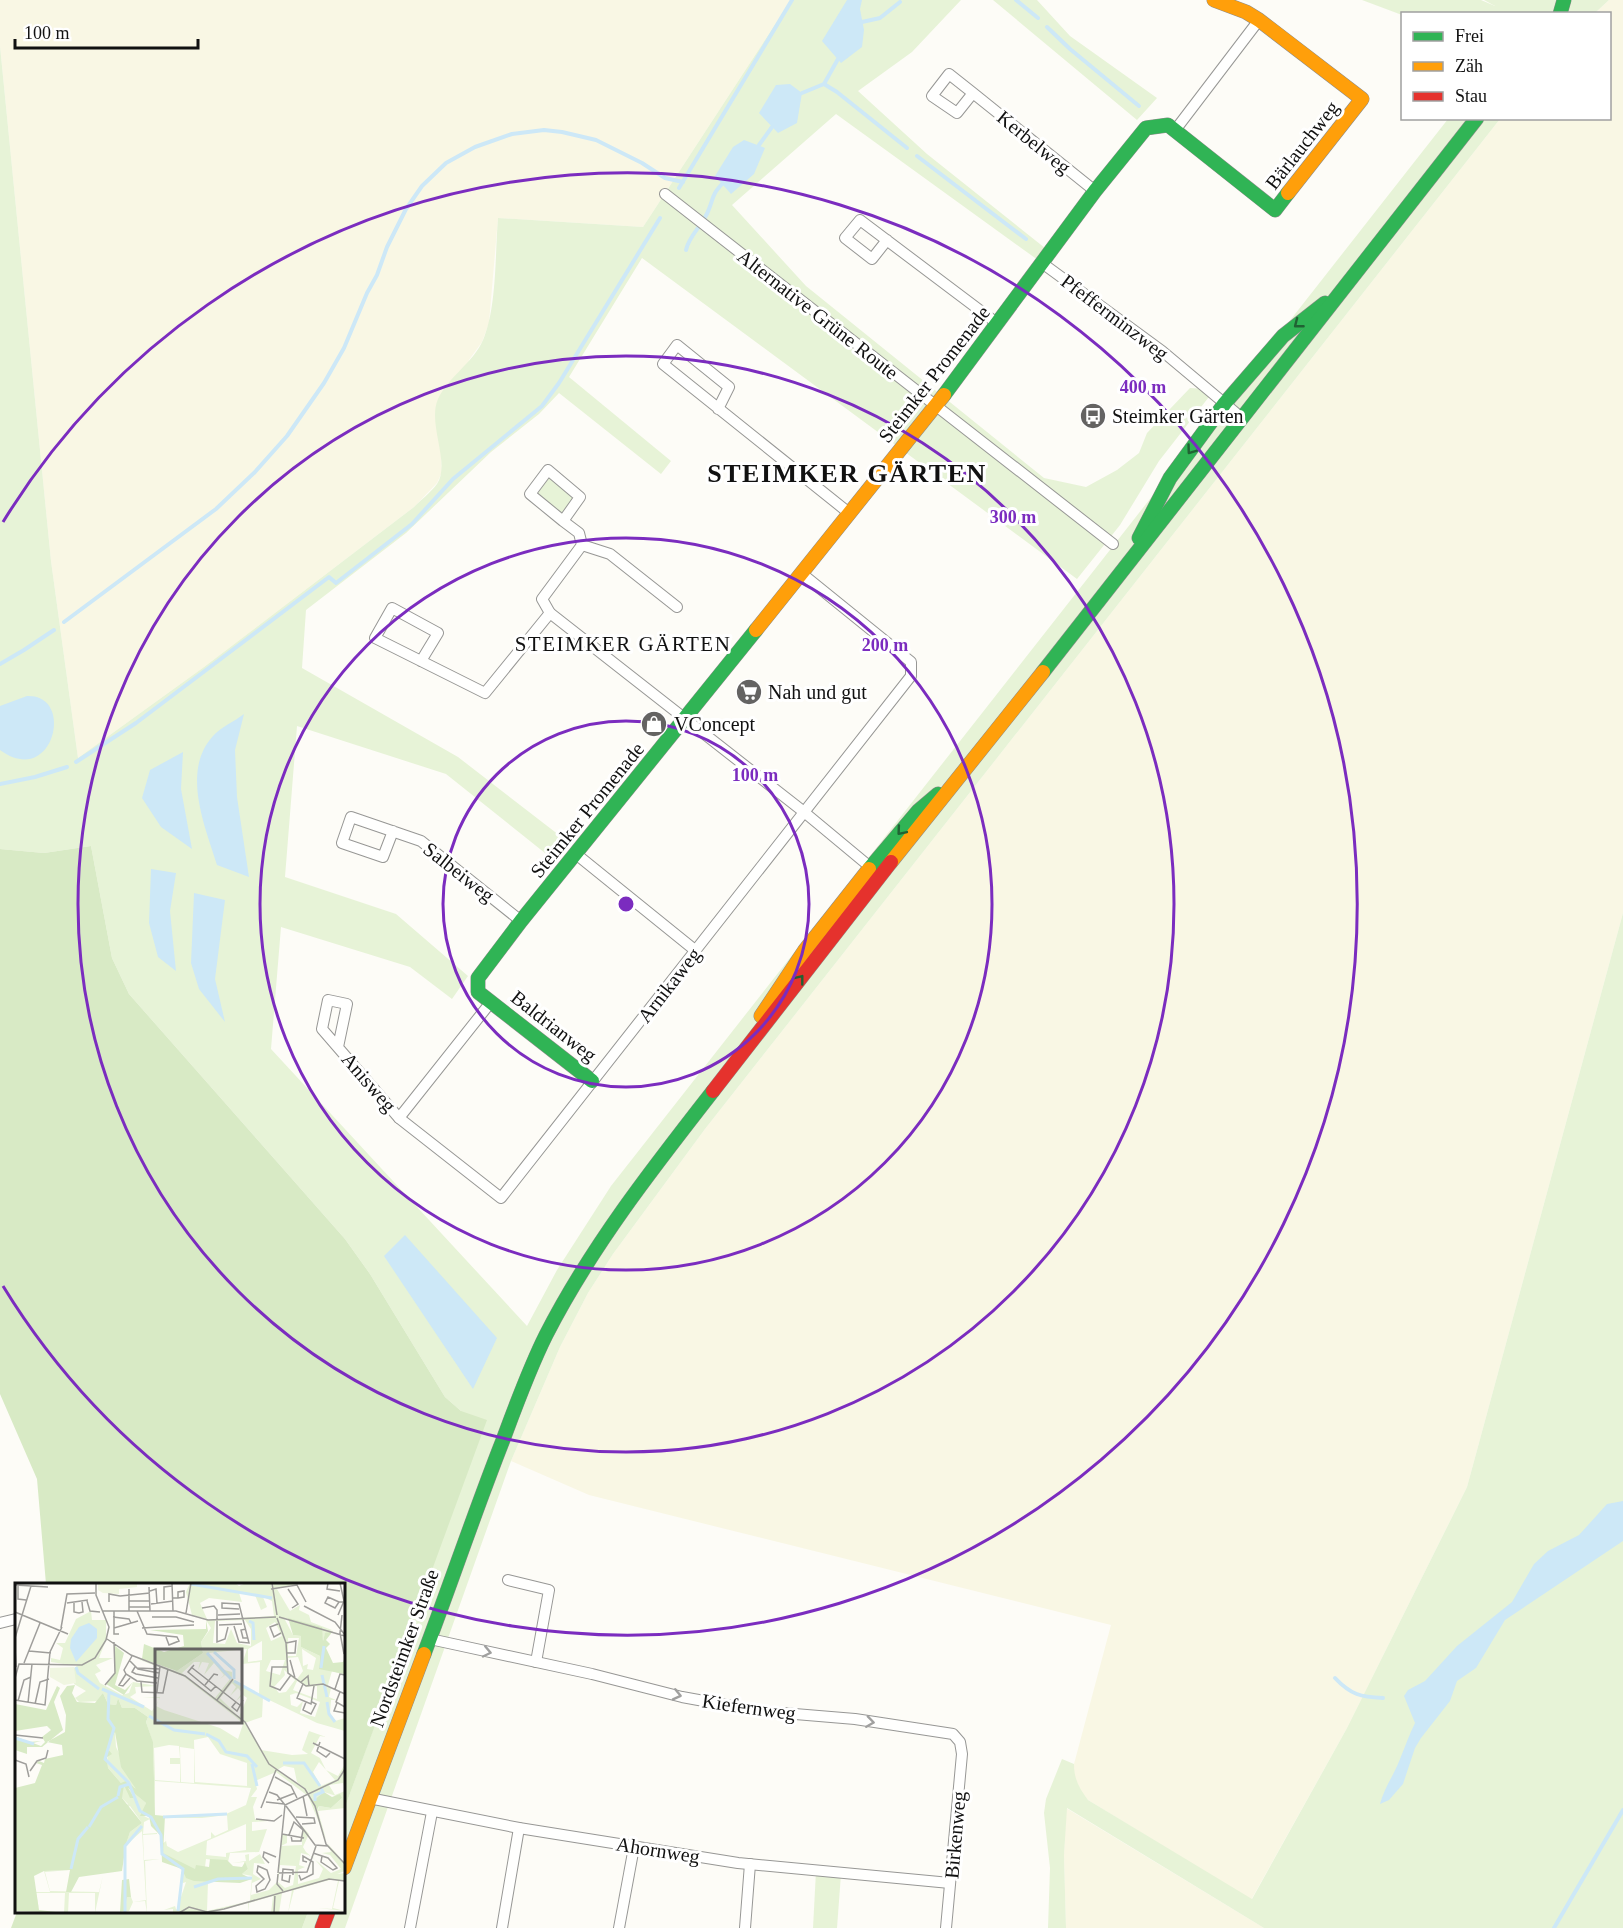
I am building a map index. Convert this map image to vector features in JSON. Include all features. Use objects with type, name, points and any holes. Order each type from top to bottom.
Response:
[{"type":"street","points":[[1176,129],[1259,20],[1246,12],[1214,0]]},
{"type":"street","name":"Bärlauchweg","points":[[1176,129],[1275,210],[1344,124],[1362,99],[1259,20]]},
{"type":"street","name":"Kerbelweg","points":[[973,93],[1095,191]]},
{"type":"street","points":[[1111,584],[1475,120]]},
{"type":"street","name":"Steimker Promenade","points":[[491,1002],[478,992],[478,978],[522,921],[936,406],[1095,191],[1146,129],[1168,125],[1176,129]]},
{"type":"street","name":"Alternative Grüne Route","points":[[665,194],[1113,544]]},
{"type":"street","points":[[887,240],[998,324]]},
{"type":"street","name":"Pfefferminzweg","points":[[1042,263],[1075,285],[1169,357],[1242,418]]},
{"type":"street","points":[[1111,584],[1137,543],[1158,498],[1225,403],[1283,336],[1333,296],[1358,272]]},
{"type":"street","points":[[718,409],[729,387],[677,345],[663,363],[718,409],[849,513]]},
{"type":"street","points":[[563,521],[580,497],[548,470],[530,494],[563,521],[579,533],[582,545]]},
{"type":"street","points":[[582,545],[542,599],[550,613],[804,812],[875,871]]},
{"type":"street","points":[[582,545],[610,554],[677,607]]},
{"type":"street","name":"Arnikaweg","points":[[399,1118],[501,1198],[911,676],[911,662],[801,573]]},
{"type":"street","name":"Nordsteimker Straße","points":[[345,1865],[430,1640],[468,1530],[530,1369],[587,1262],[646,1176],[726,1074],[784,979],[875,871],[918,811],[973,761],[1111,584]]},
{"type":"street","points":[[421,661],[438,633],[392,608],[375,638],[441,672],[485,693],[550,613]]},
{"type":"street","name":"Salbeiweg","points":[[393,831],[383,857],[342,843],[351,817],[393,831],[421,841],[522,921]]},
{"type":"street","points":[[576,854],[696,951]]},
{"type":"street","points":[[399,1118],[491,1002]]},
{"type":"street","name":"Baldrianweg","points":[[491,1002],[592,1082]]},
{"type":"street","name":"Anisweg","points":[[338,1047],[399,1118]]},
{"type":"street","points":[[508,1580],[549,1590],[536,1662]]},
{"type":"street","points":[[0,1623],[15,1619]]},
{"type":"street","name":"Kiefernweg","points":[[430,1640],[717,1703],[759,1711],[855,1719],[954,1734],[960,1742]]},
{"type":"street","name":"Birkenweg","points":[[946,1928],[962,1758],[960,1742]]},
{"type":"street","name":"Ahornweg","points":[[369,1798],[519,1828],[750,1864],[950,1883]]},
{"type":"street","points":[[410,1928],[432,1812]]},
{"type":"street","points":[[502,1928],[519,1828]]},
{"type":"street","points":[[619,1928],[634,1847]]},
{"type":"street","points":[[746,1928],[750,1864]]},
{"type":"street","points":[[322,1928],[327,1913]]},
{"type":"shaded area","points":[[0,0],[791,0],[643,227],[498,218],[489,323],[482,342],[469,360],[441,461],[442,472],[437,483],[414,507],[204,667],[78,758],[51,561],[0,46]]},
{"type":"shaded area","points":[[1609,0],[1623,0],[1623,913],[1467,1487],[1347,1728],[1251,1900],[1088,1800],[1079,1789],[1074,1774],[1074,1764],[1111,1625],[589,1495],[511,1461],[560,1347],[588,1293],[613,1254],[705,1129],[1499,120],[1611,120],[1611,12],[1596,12]]},
{"type":"shaded area","points":[[1066,1808],[1264,1928],[1066,1928],[1064,1855]]},
{"type":"green space","points":[[791,0],[961,0],[912,52],[858,91],[927,154],[1050,252],[1042,263],[836,114],[732,205],[806,286],[1044,478],[1086,487],[1117,470],[1139,453],[1147,433],[1190,388],[1206,389],[1212,393],[1159,461],[1120,525],[1077,579],[642,258],[569,377],[671,461],[661,474],[559,393],[539,414],[491,452],[406,533],[306,610],[302,668],[458,757],[568,842],[555,861],[446,774],[297,726],[285,877],[396,914],[468,976],[452,999],[410,967],[281,927],[271,1049],[527,1326],[557,1270],[611,1186],[1447,120],[1499,120],[705,1129],[613,1254],[588,1293],[560,1347],[511,1461],[345,1928],[302,1928],[308,1913],[345,1913],[345,1807],[442,1539],[461,1411],[445,1397],[370,1274],[345,1239],[129,994],[112,958],[91,846],[44,853],[0,849],[0,46],[51,561],[78,758],[204,667],[414,507],[437,484],[442,465],[435,409],[448,383],[479,348],[488,327],[495,280],[498,218],[643,227]]},
{"type":"green space","points":[[993,0],[1037,0],[1070,36],[1157,98],[1137,120]]},
{"type":"green space","points":[[1362,0],[1481,0],[1495,6],[1484,0],[1609,0],[1596,12],[1401,12],[1401,15]]},
{"type":"green space","points":[[549,478],[575,498],[562,514],[537,494]]},
{"type":"green space","points":[[91,846],[112,958],[129,994],[345,1239],[370,1274],[445,1397],[461,1411],[487,1420],[345,1807],[345,1583],[46,1583],[37,1479],[0,1394],[0,849],[44,853]]},
{"type":"green space","points":[[1623,913],[1623,1928],[1264,1928],[1067,1808],[1064,1855],[1066,1928],[1048,1928],[1050,1868],[1044,1813],[1046,1799],[1062,1759],[1074,1764],[1078,1783],[1088,1800],[1252,1899],[1347,1728],[1467,1487]]},
{"type":"green space","points":[[816,1871],[841,1874],[837,1928],[813,1928]]},
{"type":"green space","points":[[17,1913],[308,1913],[302,1928],[11,1928]]},
{"type":"water","points":[[847,0],[862,0],[860,9],[864,30],[862,47],[841,63],[822,41]]},
{"type":"water","points":[[790,84],[802,93],[797,123],[778,133],[759,113],[776,85]]},
{"type":"water","points":[[744,140],[765,148],[754,174],[731,194],[715,176],[733,147]]},
{"type":"water","points":[[27,696],[42,699],[51,709],[54,722],[52,737],[45,750],[33,758],[18,759],[0,750],[0,706]]},
{"type":"water","points":[[244,714],[235,750],[237,797],[249,877],[217,865],[202,816],[197,782],[198,765],[203,750],[213,736]]},
{"type":"water","points":[[183,752],[181,789],[192,849],[161,827],[142,798],[150,770]]},
{"type":"water","points":[[151,869],[176,873],[170,911],[176,971],[158,957],[149,923]]},
{"type":"water","points":[[194,893],[225,900],[215,979],[225,1022],[199,989],[191,963]]},
{"type":"water","points":[[405,1235],[497,1338],[473,1389],[384,1256]]},
{"type":"water","points":[[1623,1501],[1623,1541],[1505,1620],[1476,1668],[1457,1681],[1450,1701],[1421,1738],[1415,1748],[1403,1784],[1389,1800],[1380,1804],[1415,1723],[1404,1696],[1408,1690],[1425,1681],[1457,1646],[1512,1602],[1534,1564],[1548,1551],[1579,1535],[1607,1504]]},
{"type":"waterway","points":[[679,188],[792,0]]},
{"type":"waterway","points":[[1016,0],[1038,18]]},
{"type":"waterway","points":[[862,22],[880,18],[900,2]]},
{"type":"waterway","points":[[1047,27],[1139,106]]},
{"type":"waterway","points":[[824,84],[838,59]]},
{"type":"waterway","points":[[802,93],[824,84],[907,148]]},
{"type":"waterway","points":[[759,145],[772,127]]},
{"type":"waterway","points":[[64,622],[216,509],[255,472],[287,436],[324,383],[344,348],[387,247],[406,209],[422,186],[446,163],[475,147],[512,134],[544,130],[596,140],[642,163],[665,178],[683,182]]},
{"type":"waterway","points":[[917,156],[1026,239]]},
{"type":"waterway","points":[[686,250],[690,239],[707,214],[715,193],[722,184]]},
{"type":"waterway","points":[[76,762],[136,723],[329,577],[336,583],[412,524],[453,479],[542,406],[559,383],[660,218]]},
{"type":"waterway","points":[[0,664],[54,630]]},
{"type":"waterway","points":[[0,784],[35,777],[67,767]]},
{"type":"waterway","points":[[1335,1678],[1357,1694],[1383,1698]]},
{"type":"waterway","points":[[1554,1928],[1623,1810]]},
{"type":"traffic: fast","points":[[1561,12],[1564,0]]},
{"type":"traffic: fast","points":[[1043,672],[1475,120]]},
{"type":"traffic: fast","points":[[944,395],[1095,191],[1146,128],[1168,125],[1275,210],[1288,193]]},
{"type":"traffic: fast","points":[[1139,538],[1170,478],[1225,403],[1283,336],[1325,303]]},
{"type":"traffic: fast","points":[[592,1081],[478,992],[478,978],[521,921],[756,630]]},
{"type":"traffic: fast","points":[[869,869],[918,811],[938,794]]},
{"type":"traffic: fast","points":[[424,1654],[518,1400],[546,1335],[582,1271],[603,1240],[645,1179],[713,1091]]},
{"type":"traffic: slow","points":[[1214,0],[1246,12],[1259,20],[1362,99],[1288,193]]},
{"type":"traffic: slow","points":[[756,630],[944,395]]},
{"type":"traffic: slow","points":[[891,862],[1043,672]]},
{"type":"traffic: slow","points":[[761,1016],[805,950],[869,869]]},
{"type":"traffic: slow","points":[[345,1865],[424,1654]]},
{"type":"traffic: jam","points":[[713,1091],[891,862]]},
{"type":"traffic: jam","points":[[322,1928],[328,1913]]},
{"type":"place","name":"Steimker Gärten","points":[[1093,416]]},
{"type":"place","name":"Nah und gut","points":[[749,692]]},
{"type":"place","name":"VConcept","points":[[654,724]]},
{"type":"district","name":"STEIMKER GÄRTEN","points":[[847,473]]},
{"type":"district","name":"STEIMKER GÄRTEN","points":[[623,644]]}]
